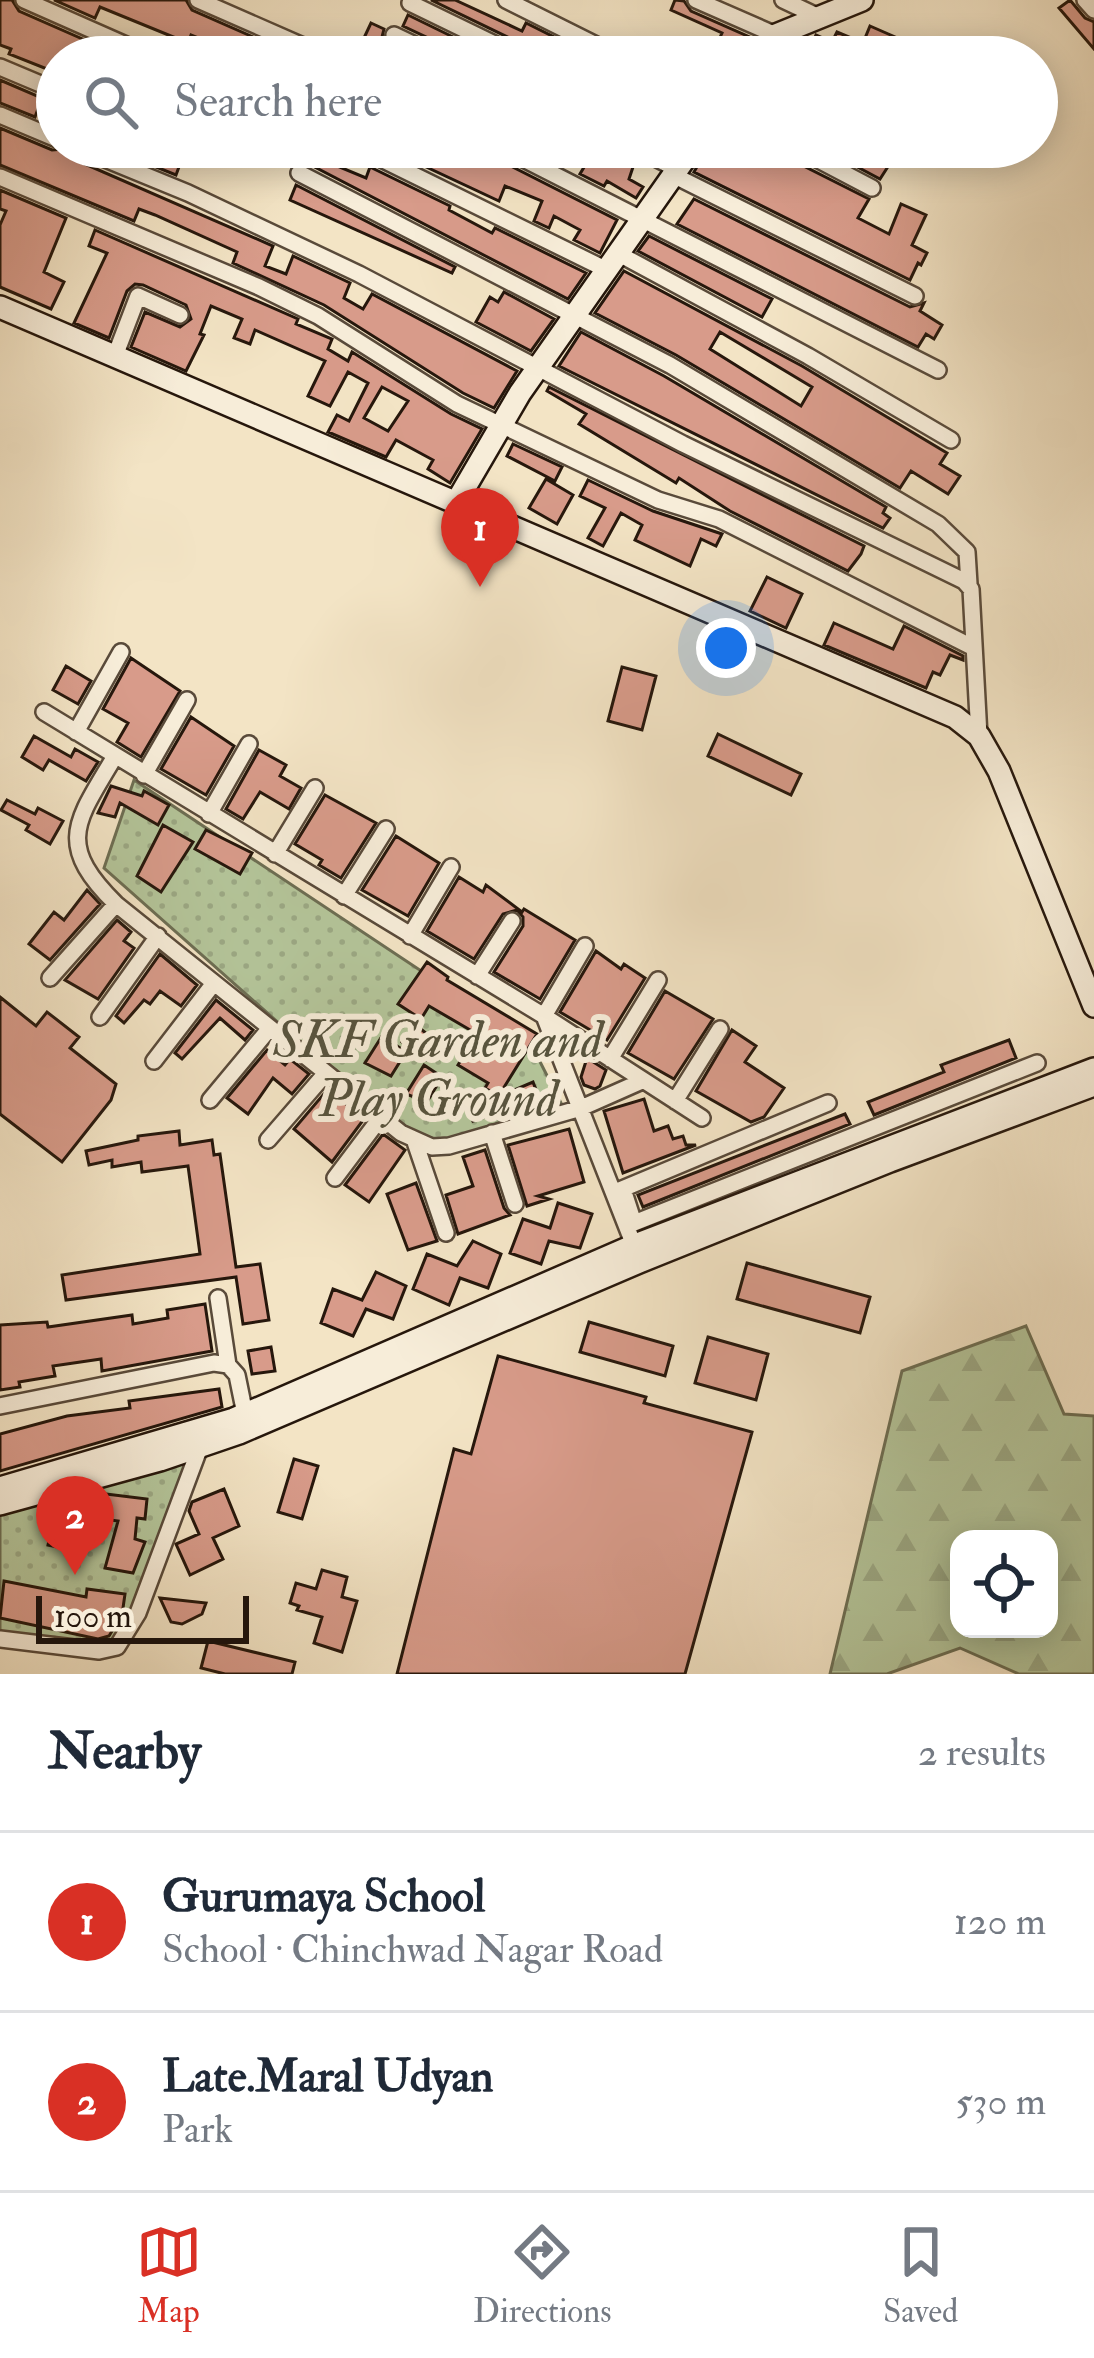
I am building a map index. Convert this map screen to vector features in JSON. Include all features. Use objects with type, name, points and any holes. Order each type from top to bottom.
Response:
[{"type":"street","points":[[24,0],[105,36]]},
{"type":"street","points":[[199,0],[280,36]]},
{"type":"street","points":[[506,0],[578,36]]},
{"type":"street","points":[[696,0],[776,35],[862,0]]},
{"type":"street","points":[[783,0],[819,17]]},
{"type":"street","points":[[1085,0],[1094,10]]},
{"type":"street","points":[[410,4],[477,36]]},
{"type":"street","points":[[0,67],[36,82]]},
{"type":"street","points":[[0,115],[36,130]]},
{"type":"street","points":[[125,168],[267,229],[540,366],[682,444],[969,584]]},
{"type":"street","points":[[404,168],[808,356],[951,440]]},
{"type":"street","points":[[539,168],[938,370]]},
{"type":"street","points":[[668,168],[915,296]]},
{"type":"street","points":[[457,501],[540,366],[678,168]]},
{"type":"street","points":[[834,168],[872,188]]},
{"type":"street","points":[[299,173],[575,315],[938,524],[967,552],[979,736]]},
{"type":"street","points":[[0,177],[279,296],[410,377],[501,425],[658,500],[719,518],[974,648]]},
{"type":"street","points":[[116,356],[138,296],[180,315]]},
{"type":"street","points":[[0,307],[938,708],[979,736],[999,771],[1094,1006]]},
{"type":"street","points":[[76,732],[121,652]]},
{"type":"street","points":[[144,775],[188,700]]},
{"type":"street","points":[[44,712],[544,1016],[702,1118]]},
{"type":"street","points":[[209,814],[249,744]]},
{"type":"street","points":[[115,756],[80,815],[76,831],[88,874],[116,904],[415,1142],[449,1146],[581,1108],[642,1081]]},
{"type":"street","points":[[275,854],[315,788]]},
{"type":"street","points":[[344,896],[386,829]]},
{"type":"street","points":[[410,936],[451,867]]},
{"type":"street","points":[[50,978],[116,904]]},
{"type":"street","points":[[477,976],[512,921]]},
{"type":"street","points":[[100,1017],[158,936]]},
{"type":"street","points":[[544,1016],[585,946]]},
{"type":"street","points":[[610,1059],[658,980]]},
{"type":"street","points":[[154,1061],[214,982]]},
{"type":"street","points":[[544,1016],[634,1222],[1036,1063]]},
{"type":"street","points":[[210,1100],[270,1028]]},
{"type":"street","points":[[675,1101],[720,1029]]},
{"type":"street","points":[[0,1488],[203,1438],[245,1414],[1094,1069]]},
{"type":"street","points":[[268,1140],[326,1073]]},
{"type":"street","points":[[0,1504],[79,1483],[203,1438],[637,1254],[1094,1085]]},
{"type":"street","points":[[620,1195],[828,1103]]},
{"type":"street","points":[[335,1178],[381,1117]]},
{"type":"street","points":[[492,1133],[515,1204]]},
{"type":"street","points":[[415,1142],[446,1233]]},
{"type":"street","points":[[620,1195],[637,1254]]},
{"type":"street","points":[[218,1298],[228,1364],[237,1375],[245,1414]]},
{"type":"street","points":[[0,1406],[228,1364]]},
{"type":"street","points":[[0,1639],[99,1651],[118,1647],[138,1613],[203,1438]]},
{"type":"street","points":[[74,1508],[79,1483]]},
{"type":"green space","name":"SKF Garden and Play Ground","points":[[134,780],[531,1044],[561,1103],[424,1152],[104,868]]},
{"type":"green space","points":[[1026,1326],[1064,1414],[1094,1416],[1094,1674],[1019,1674],[960,1648],[887,1674],[830,1674],[902,1371]]},
{"type":"green space","points":[[195,1456],[116,1648],[0,1635],[0,1515]]},
{"type":"building","points":[[0,0],[12,0],[19,11],[76,36],[36,36],[36,65],[0,45]]},
{"type":"building","points":[[54,0],[186,0],[192,10],[251,36],[171,36],[100,7],[95,18]]},
{"type":"building","points":[[431,0],[455,0],[522,31],[526,23],[552,36],[505,36]]},
{"type":"building","points":[[675,0],[684,1],[691,11],[747,36],[721,36],[671,10]]},
{"type":"building","points":[[1070,0],[1094,22],[1094,49],[1059,8]]},
{"type":"building","points":[[408,15],[451,36],[424,36],[403,26]]},
{"type":"building","points":[[371,23],[384,29],[382,36],[365,36]]},
{"type":"building","points":[[870,26],[893,36],[866,36]]},
{"type":"building","points":[[0,80],[36,95],[36,114],[35,117],[0,103]]},
{"type":"building","points":[[0,128],[36,143],[36,168],[94,168],[273,246],[265,266],[286,274],[293,256],[350,283],[344,298],[363,309],[372,294],[517,371],[494,408],[324,305],[233,263],[237,252],[139,209],[134,221],[0,165]]},
{"type":"building","points":[[317,168],[342,168],[366,178],[372,168],[450,206],[449,210],[492,233],[495,228],[586,273],[568,299]]},
{"type":"building","points":[[428,168],[515,168],[617,220],[600,253],[574,240],[580,230],[554,216],[549,228],[534,221],[542,201],[505,186],[499,201]]},
{"type":"building","points":[[584,168],[633,168],[629,179],[643,187],[636,198],[607,181],[604,186],[580,174]]},
{"type":"building","points":[[696,168],[808,168],[869,199],[858,218],[889,234],[901,204],[926,215],[912,245],[927,253],[910,280],[694,172]]},
{"type":"building","points":[[859,168],[887,168],[880,179]]},
{"type":"building","points":[[296,185],[455,267],[452,273],[290,200]]},
{"type":"building","points":[[0,190],[66,218],[44,272],[64,282],[51,309],[0,287],[0,225],[6,211],[0,209]]},
{"type":"building","points":[[694,199],[910,307],[924,303],[920,311],[942,325],[934,339],[926,334],[918,347],[677,224]]},
{"type":"building","points":[[95,230],[298,319],[296,324],[332,339],[328,349],[348,361],[352,352],[482,429],[450,483],[428,469],[433,460],[396,440],[386,457],[328,432],[337,415],[349,421],[368,383],[348,372],[330,406],[308,396],[325,361],[255,330],[250,344],[234,338],[242,319],[211,306],[200,334],[204,335],[186,371],[131,347],[145,312],[180,327],[191,319],[186,305],[143,285],[135,284],[127,291],[109,338],[74,323],[107,253],[89,246]],"holes":[[[382,387],[408,401],[388,431],[364,418]]]},
{"type":"building","points":[[649,236],[772,299],[762,317],[638,251]]},
{"type":"building","points":[[624,271],[802,366],[947,453],[940,464],[960,476],[948,494],[911,471],[900,488],[676,355],[595,313]],"holes":[[[720,332],[812,387],[801,406],[710,349]]]},
{"type":"building","points":[[504,292],[554,319],[531,351],[476,322],[490,297],[498,302]]},
{"type":"building","points":[[581,332],[886,507],[883,513],[890,518],[883,528],[559,366]]},
{"type":"building","points":[[549,387],[864,546],[861,554],[848,571],[730,511],[679,478],[676,483],[579,424],[586,414],[547,391]]},
{"type":"building","points":[[513,444],[562,467],[555,481],[507,456]]},
{"type":"building","points":[[546,479],[573,495],[557,524],[529,508]]},
{"type":"building","points":[[588,480],[653,511],[722,534],[716,546],[701,539],[690,566],[635,540],[642,525],[621,513],[603,546],[588,538],[605,508],[580,496]]},
{"type":"building","points":[[767,577],[802,594],[786,628],[750,611]]},
{"type":"building","points":[[834,623],[893,649],[904,626],[963,660],[950,655],[940,675],[933,672],[926,688],[824,645]]},
{"type":"building","points":[[131,658],[180,691],[141,757],[117,742],[128,723],[103,709]]},
{"type":"building","points":[[66,666],[91,681],[78,704],[53,690]]},
{"type":"building","points":[[622,667],[656,676],[642,730],[608,721]]},
{"type":"building","points":[[191,717],[234,746],[206,795],[161,769]]},
{"type":"building","points":[[718,734],[801,774],[791,795],[708,756]]},
{"type":"building","points":[[34,736],[71,757],[75,749],[98,762],[86,781],[49,760],[43,770],[22,757]]},
{"type":"building","points":[[259,750],[286,765],[280,776],[301,788],[289,809],[260,792],[243,819],[226,809]]},
{"type":"building","points":[[111,786],[142,796],[144,791],[169,805],[158,825],[120,803],[115,817],[98,813]]},
{"type":"building","points":[[325,795],[376,823],[341,878],[295,844]]},
{"type":"building","points":[[7,800],[63,821],[50,844],[26,830],[29,825],[1,810]]},
{"type":"building","points":[[163,825],[193,842],[161,892],[137,876]]},
{"type":"building","points":[[206,830],[252,853],[240,874],[195,849]]},
{"type":"building","points":[[396,836],[439,863],[408,916],[362,890]]},
{"type":"building","points":[[459,877],[483,892],[486,885],[522,912],[575,940],[540,999],[494,972],[523,926],[517,910],[503,914],[474,959],[427,931]]},
{"type":"building","points":[[87,890],[100,904],[50,960],[29,944],[54,912],[64,920]]},
{"type":"building","points":[[117,920],[131,932],[124,941],[134,948],[98,999],[65,980]]},
{"type":"building","points":[[596,951],[621,969],[624,964],[645,978],[607,1040],[560,1012]]},
{"type":"building","points":[[160,954],[197,985],[181,1006],[160,991],[150,1004],[144,1000],[124,1023],[116,1016]]},
{"type":"building","points":[[427,962],[447,980],[537,1034],[498,1097],[533,1082],[541,1103],[512,1115],[509,1109],[473,1121],[467,1104],[495,1094],[485,1088],[488,1083],[458,1065],[477,1034],[429,1006],[421,1019],[398,1004]]},
{"type":"building","points":[[665,991],[713,1019],[674,1079],[628,1053]]},
{"type":"building","points":[[0,997],[36,1026],[47,1012],[79,1037],[70,1048],[116,1084],[111,1100],[62,1162],[0,1114]]},
{"type":"building","points":[[216,1000],[253,1030],[245,1040],[220,1018],[182,1059],[175,1053]]},
{"type":"building","points":[[416,1025],[439,1044],[426,1060],[402,1042]]},
{"type":"building","points":[[732,1030],[756,1046],[745,1062],[784,1088],[764,1117],[751,1122],[696,1091]]},
{"type":"building","points":[[382,1036],[406,1052],[391,1076],[365,1063]]},
{"type":"building","points":[[1009,1040],[1016,1058],[874,1115],[868,1102],[944,1072],[941,1065]]},
{"type":"building","points":[[267,1050],[285,1065],[290,1059],[309,1074],[292,1094],[273,1078],[248,1114],[227,1098]]},
{"type":"building","points":[[587,1058],[606,1070],[595,1089],[584,1085],[581,1077]]},
{"type":"building","points":[[424,1065],[442,1077],[427,1102],[406,1094]]},
{"type":"building","points":[[328,1089],[364,1119],[332,1162],[294,1129]]},
{"type":"building","points":[[644,1099],[654,1131],[668,1126],[673,1139],[683,1136],[686,1145],[696,1145],[623,1173],[604,1111]]},
{"type":"building","points":[[845,1114],[850,1124],[643,1207],[638,1195]]},
{"type":"building","points":[[569,1129],[584,1182],[538,1196],[549,1199],[527,1206],[508,1145]]},
{"type":"building","points":[[179,1131],[180,1145],[212,1140],[214,1155],[220,1154],[236,1267],[260,1264],[269,1320],[243,1324],[236,1277],[66,1300],[62,1275],[200,1254],[188,1166],[142,1172],[141,1162],[112,1167],[112,1160],[89,1165],[86,1151],[138,1140],[138,1136]]},
{"type":"building","points":[[383,1134],[405,1150],[369,1202],[345,1185]]},
{"type":"building","points":[[485,1150],[510,1215],[458,1234],[446,1195],[473,1186],[463,1157]]},
{"type":"building","points":[[416,1183],[437,1241],[408,1250],[387,1194]]},
{"type":"building","points":[[558,1203],[592,1214],[580,1248],[549,1241],[541,1264],[510,1253],[523,1219],[550,1228]]},
{"type":"building","points":[[473,1241],[501,1254],[488,1288],[460,1278],[449,1305],[413,1289],[427,1254],[457,1266]]},
{"type":"building","points":[[747,1263],[870,1297],[860,1333],[737,1299]]},
{"type":"building","points":[[376,1272],[406,1286],[393,1319],[366,1309],[353,1336],[321,1323],[333,1289],[362,1300]]},
{"type":"building","points":[[205,1304],[212,1351],[102,1371],[101,1359],[53,1366],[55,1376],[0,1390],[0,1325],[47,1322],[48,1327],[132,1315],[133,1324],[168,1318],[167,1310]]},
{"type":"building","points":[[589,1322],[673,1346],[665,1376],[580,1352]]},
{"type":"building","points":[[708,1337],[768,1354],[756,1400],[695,1383]]},
{"type":"building","points":[[271,1347],[275,1371],[252,1374],[248,1351]]},
{"type":"building","points":[[498,1356],[752,1432],[685,1674],[397,1674],[454,1449],[471,1454]]},
{"type":"building","points":[[219,1389],[222,1407],[0,1471],[0,1434],[67,1416],[130,1408],[129,1401]]},
{"type":"building","points":[[294,1459],[318,1466],[302,1519],[278,1512]]},
{"type":"building","points":[[224,1489],[239,1526],[213,1538],[223,1559],[190,1575],[176,1544],[199,1534],[189,1511],[192,1502]]},
{"type":"building","points":[[106,1494],[147,1499],[145,1519],[137,1518],[135,1539],[145,1542],[133,1573],[105,1568],[118,1521],[103,1519]]},
{"type":"building","points":[[56,1508],[73,1520],[85,1514],[77,1551],[48,1545]]},
{"type":"building","points":[[322,1570],[347,1577],[342,1597],[357,1601],[342,1652],[314,1643],[322,1617],[297,1610],[299,1606],[290,1603],[296,1583],[316,1589]]},
{"type":"building","points":[[4,1581],[86,1597],[87,1589],[125,1594],[122,1615],[109,1636],[98,1639],[0,1618]]},
{"type":"building","points":[[160,1598],[206,1603],[202,1614],[182,1624],[171,1622]]},
{"type":"building","points":[[208,1641],[295,1662],[292,1674],[225,1674],[201,1668]]},
{"type":"place","name":"Gurumaya School","points":[[480,587]]},
{"type":"place","name":"Late.Maral Udyan","points":[[75,1575]]}]
